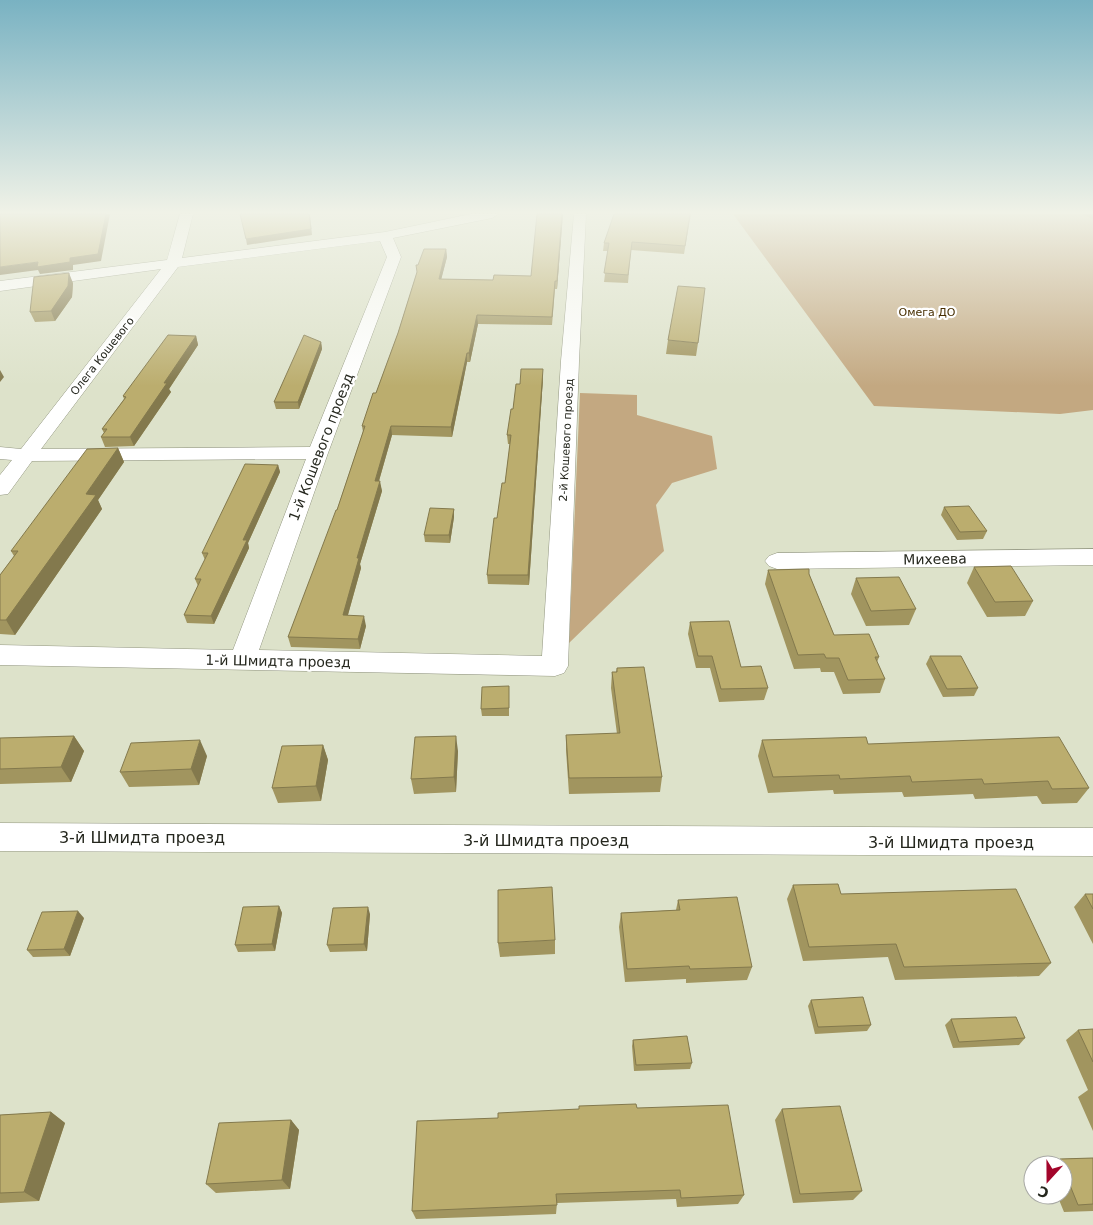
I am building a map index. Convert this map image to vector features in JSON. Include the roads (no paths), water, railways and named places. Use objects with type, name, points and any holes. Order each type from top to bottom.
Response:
[{"type":"street","points":[[0,286],[117,271]]},
{"type":"street","name":"Олега Кошевого","points":[[0,489],[167,271]]},
{"type":"street","name":"1-й Кошевого проезд","points":[[242,660],[318,453],[388,271]]},
{"type":"street","name":"2-й Кошевого проезд","points":[[555,666],[576,271]]},
{"type":"street","points":[[0,453],[26,455],[318,453]]},
{"type":"street","name":"Михеева","points":[[777,561],[1093,557]]},
{"type":"street","name":"1-й Шмидта проезд","points":[[0,655],[555,666]]},
{"type":"street","name":"3-й Шмидта проезд","points":[[0,837],[1093,842]]},
{"type":"park label","name":"Омега ДО","points":[[927,312]]}]
